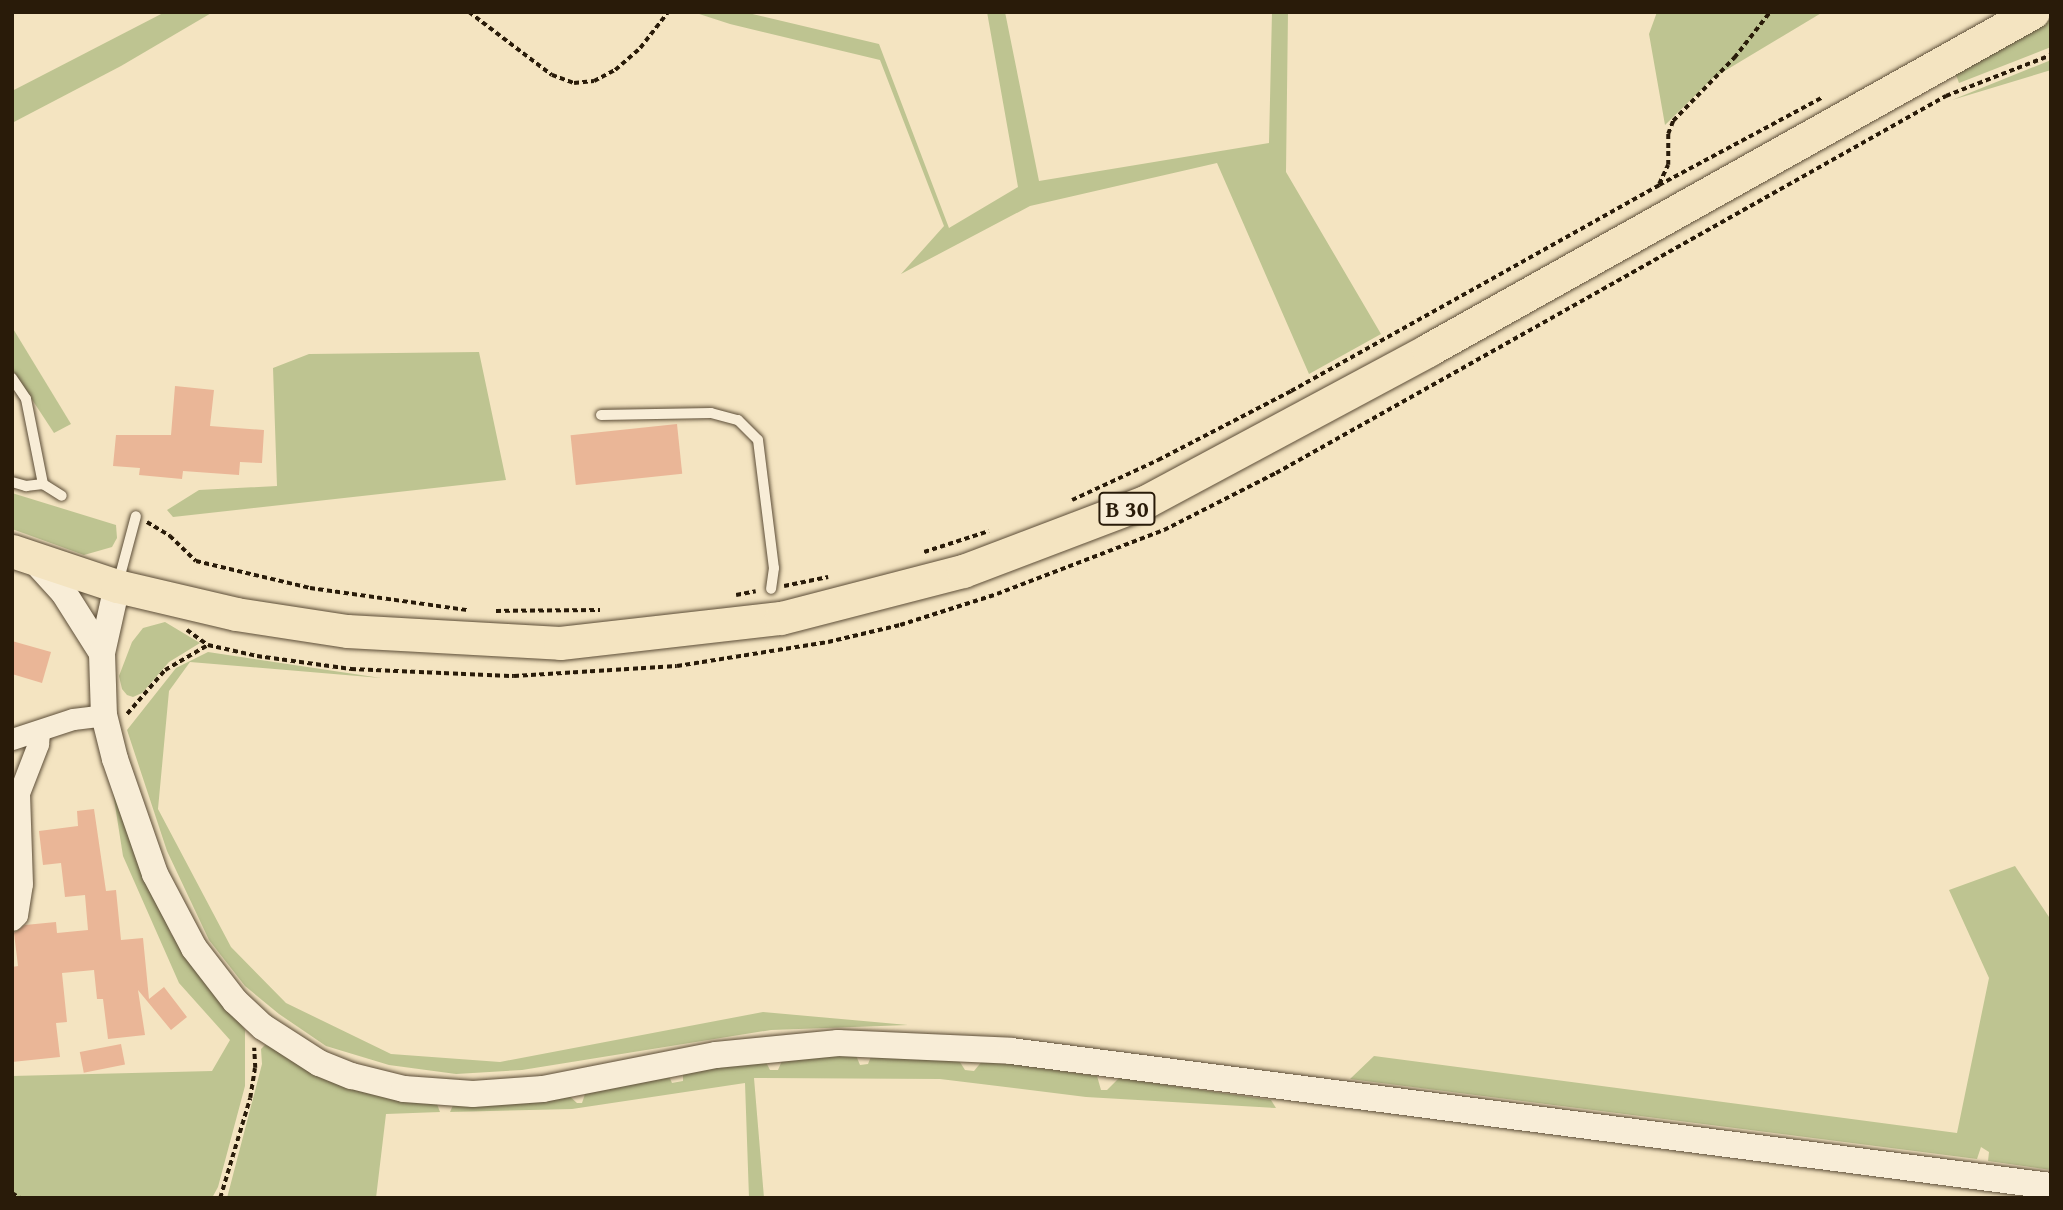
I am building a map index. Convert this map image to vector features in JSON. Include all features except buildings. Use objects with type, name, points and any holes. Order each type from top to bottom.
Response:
[{"type":"main road","name":"B 30","points":[[23,556],[117,586],[236,614],[347,631],[560,643],[782,618],[963,571],[1158,495],[1440,343],[2033,12]]},
{"type":"street","points":[[23,556],[64,593],[102,653]]},
{"type":"street","points":[[117,586],[102,653],[104,715],[115,760],[155,874],[209,970],[263,1027],[319,1063],[352,1076],[404,1089],[473,1094],[543,1089],[716,1055],[838,1043],[1011,1051],[2051,1186]]},
{"type":"street","points":[[12,739],[73,719],[104,715]]},
{"type":"street","points":[[12,920],[17,915],[22,884],[19,793],[38,744],[38,732]]},
{"type":"lane","points":[[12,378],[26,399],[43,484]]},
{"type":"lane","points":[[601,415],[711,413],[738,420],[758,440],[774,568],[771,589]]},
{"type":"lane","points":[[12,482],[26,486],[43,484],[62,496]]},
{"type":"lane","points":[[117,586],[136,516]]},
{"type":"path","points":[[469,12],[551,75],[574,83],[594,80],[615,70],[640,48],[668,12]]},
{"type":"path","points":[[1659,184],[1668,165],[1668,134],[1673,121],[1734,58],[1770,12]]},
{"type":"path","points":[[104,715],[129,713],[165,670],[208,645],[257,656],[351,669],[514,676],[677,666],[828,642],[900,625],[997,594],[1164,530],[1264,479],[1946,96],[2051,54]]},
{"type":"path","points":[[1062,504],[1158,460],[1291,391],[1659,184],[1831,93]]},
{"type":"path","points":[[136,516],[170,536],[196,561],[310,588],[478,611]]},
{"type":"path","points":[[912,556],[1000,527]]},
{"type":"path","points":[[733,595],[838,575]]},
{"type":"path","points":[[492,611],[603,610]]},
{"type":"path","points":[[220,1198],[240,1136],[255,1069],[254,1047],[263,1027]]},
{"type":"path","points":[[12,1192],[20,1198]]},
{"type":"green space","points":[[165,12],[213,12],[121,66],[12,123],[12,91]]},
{"type":"green space","points":[[693,12],[744,12],[879,44],[949,228],[1018,187],[987,12],[1005,12],[1039,181],[1269,143],[1272,12],[1288,12],[1286,172],[1381,334],[1309,374],[1217,163],[1030,206],[901,274],[944,226],[880,60],[730,24]]},
{"type":"green space","points":[[1657,12],[1823,12],[1713,78],[1665,125],[1649,34]]},
{"type":"green space","points":[[2051,19],[2051,47],[1959,83],[1955,72]]},
{"type":"green space","points":[[2051,60],[2051,70],[1952,100]]},
{"type":"green space","points":[[12,327],[71,424],[54,433],[12,369]]},
{"type":"green space","points":[[479,352],[506,480],[173,517],[167,510],[199,490],[277,486],[273,368],[309,354]]},
{"type":"green space","points":[[12,493],[116,525],[117,538],[112,547],[84,555],[12,529]]},
{"type":"green space","points":[[165,622],[200,643],[169,662],[142,693],[133,697],[127,695],[122,689],[119,676],[132,642],[143,628]]},
{"type":"green space","points":[[208,652],[381,678],[190,662],[169,691],[158,809],[231,947],[286,1003],[391,1054],[500,1062],[763,1012],[908,1025],[771,1030],[522,1070],[456,1074],[389,1065],[326,1046],[279,1014],[245,986],[209,940],[167,851],[127,730],[176,668]]},
{"type":"green space","points":[[112,786],[171,934],[245,1030],[245,1086],[218,1187],[212,1198],[12,1198],[12,1076],[212,1071],[230,1040],[179,983],[123,856]]},
{"type":"green space","points":[[2015,866],[2051,920],[2051,1170],[1988,1161],[1989,1152],[1981,1147],[1977,1159],[1350,1079],[1374,1056],[1957,1133],[1989,978],[1949,890]]},
{"type":"green space","points":[[265,1045],[435,1099],[440,1112],[386,1114],[376,1198],[227,1198],[262,1064],[261,1049]]},
{"type":"green space","points":[[855,1053],[860,1065],[868,1064],[872,1054],[958,1059],[965,1070],[974,1071],[983,1060],[1097,1076],[1101,1090],[1107,1090],[1119,1078],[1271,1100],[1276,1108],[1086,1097],[940,1079],[754,1078],[764,1198],[749,1198],[745,1083],[572,1109],[450,1112],[455,1101],[566,1093],[577,1103],[582,1103],[586,1091],[668,1074],[672,1083],[683,1081],[683,1072],[764,1058],[770,1070],[778,1070],[784,1056]]}]
